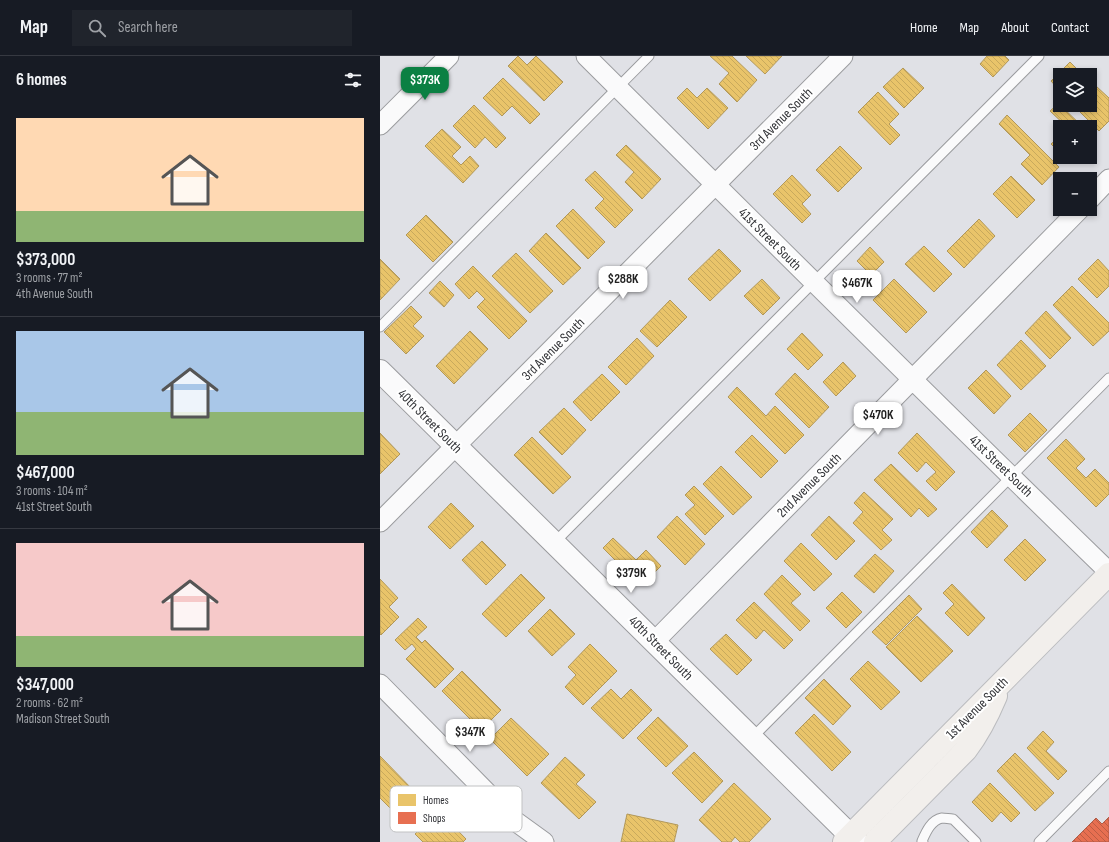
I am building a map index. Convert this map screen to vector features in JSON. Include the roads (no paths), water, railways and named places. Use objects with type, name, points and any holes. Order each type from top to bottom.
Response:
[{"type":"main road","name":"1st Avenue South","points":[[851,840],[1109,573]]},
{"type":"main road","points":[[875,842],[966,750],[974,740],[1004,680]]},
{"type":"street","points":[[380,125],[449,56]]},
{"type":"street","name":"41st Street South","points":[[586,56],[912,380],[1109,573]]},
{"type":"street","name":"3rd Avenue South","points":[[380,522],[843,56]]},
{"type":"street","points":[[1097,192],[1109,179]]},
{"type":"street","name":"2nd Avenue South","points":[[655,641],[1073,216]]},
{"type":"street","name":"40th Street South","points":[[380,371],[655,641],[851,840]]},
{"type":"street","points":[[380,684],[481,786]]},
{"type":"street","points":[[522,825],[544,842]]},
{"type":"lane","points":[[380,327],[649,56]]},
{"type":"lane","points":[[554,543],[1039,56]]},
{"type":"lane","points":[[752,738],[1109,378]]},
{"type":"lane","points":[[1039,842],[1109,771]]},
{"type":"lane","points":[[923,842],[922,841],[927,829],[934,822],[942,818],[953,819],[976,842]]}]
